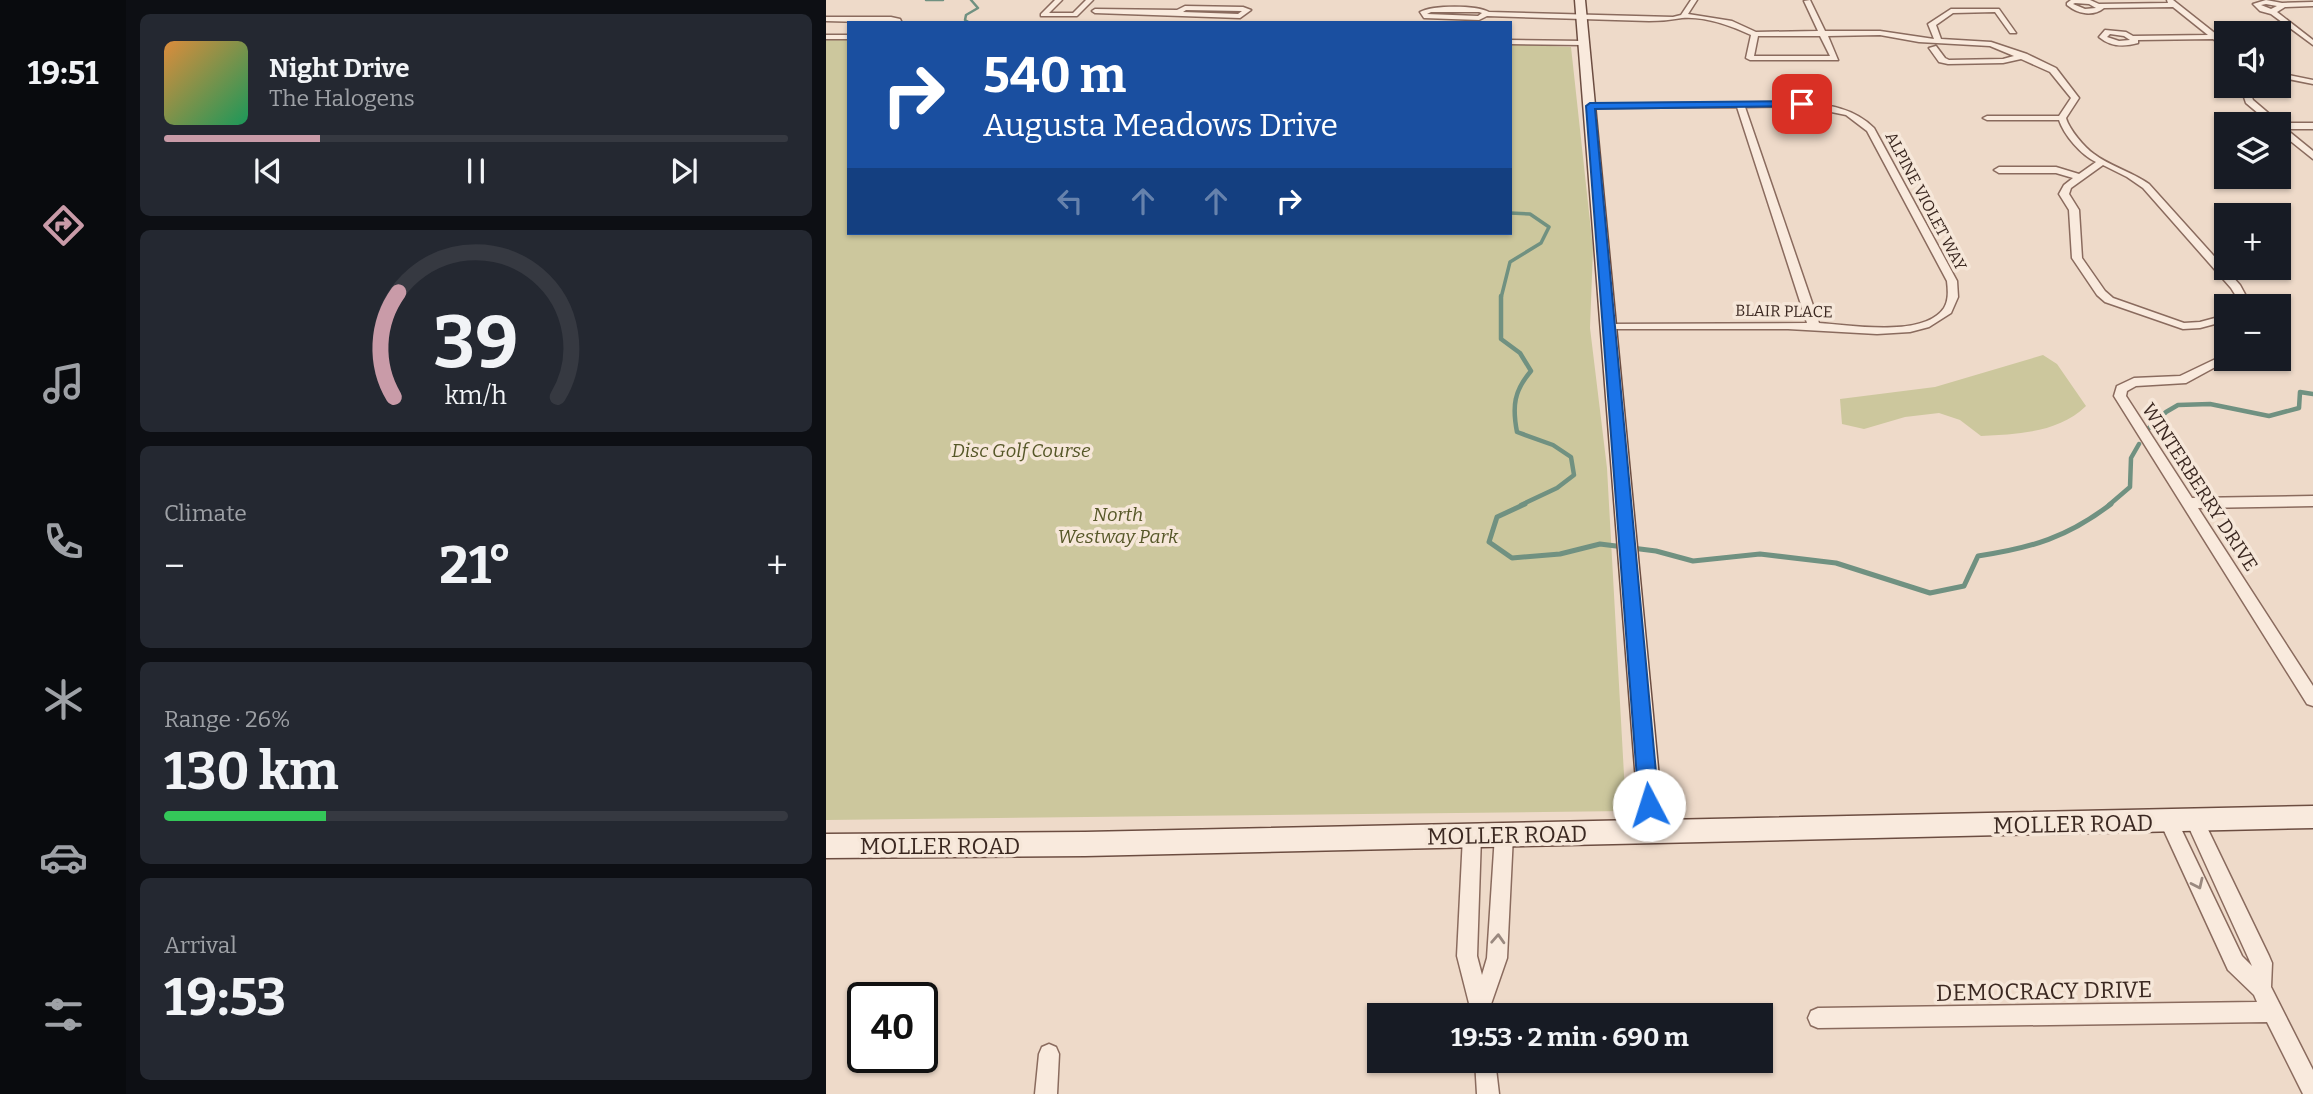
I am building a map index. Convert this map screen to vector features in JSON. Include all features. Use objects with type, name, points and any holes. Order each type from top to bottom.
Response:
[{"type":"street","points":[[1059,0],[1044,15],[1075,15],[1090,0]]},
{"type":"street","points":[[1105,0],[1092,14],[1178,12],[1185,8],[1248,10],[1240,16],[1179,15],[1178,12]]},
{"type":"street","points":[[1580,0],[1652,832]]},
{"type":"street","points":[[1683,16],[1694,0]]},
{"type":"street","points":[[1755,34],[1750,58],[1835,57],[1807,1]]},
{"type":"street","points":[[2099,6],[2172,3],[2214,36]]},
{"type":"street","points":[[2313,4],[2277,8],[2313,43]]},
{"type":"street","points":[[1485,14],[1479,18],[1423,16],[1425,11],[1430,10],[1482,11],[1485,14],[1581,17],[1595,20],[1671,19],[1683,16],[1730,22],[1755,34],[1886,34],[1936,45],[1988,44],[2024,56],[2053,70],[2073,92],[2075,98],[2062,118]]},
{"type":"street","points":[[2013,31],[1997,10],[1951,11],[1932,24],[1942,60],[2003,61],[2024,56]]},
{"type":"street","points":[[826,19],[898,21]]},
{"type":"street","points":[[826,28],[847,28]]},
{"type":"street","points":[[2303,36],[2313,36]]},
{"type":"street","points":[[826,37],[847,37]]},
{"type":"street","points":[[2134,38],[2214,37]]},
{"type":"street","points":[[1512,42],[1583,43]]},
{"type":"street","points":[[2291,78],[2313,82]]},
{"type":"street","points":[[2247,98],[2262,112]]},
{"type":"street","points":[[1590,106],[1740,104],[1814,326]]},
{"type":"street","name":"ALPINE VIOLET WAY","points":[[1740,104],[1802,104],[1832,108],[1856,116],[1871,130],[1952,281],[1951,308]]},
{"type":"street","points":[[1987,118],[2062,118]]},
{"type":"street","points":[[2062,118],[2067,130],[2090,156],[2146,186],[2236,287],[2238,294]]},
{"type":"street","points":[[2291,126],[2313,126]]},
{"type":"street","points":[[2291,137],[2313,156]]},
{"type":"street","points":[[2100,163],[2068,186],[2064,194],[2074,210],[2077,258],[2101,293],[2109,300],[2175,324],[2196,326],[2214,323]]},
{"type":"street","points":[[1999,170],[2056,170],[2080,177]]},
{"type":"street","name":"BLAIR PLACE","points":[[1610,327],[1814,326],[1896,330],[1919,327],[1939,318],[1951,308]]},
{"type":"street","name":"WINTERBERRY DRIVE","points":[[2214,363],[2182,380],[2134,382],[2120,392],[2121,399],[2313,699]]},
{"type":"street","points":[[2187,503],[2313,501]]},
{"type":"street","name":"MOLLER ROAD","points":[[826,846],[1085,844],[2313,817]]},
{"type":"street","points":[[2195,821],[2262,963],[2260,988]]},
{"type":"street","points":[[2169,822],[2235,963],[2260,988],[2313,1092]]},
{"type":"street","points":[[1483,1003],[1497,958],[1504,835]]},
{"type":"street","points":[[1472,836],[1467,956],[1479,1003]]},
{"type":"street","name":"DEMOCRACY DRIVE","points":[[1818,1018],[2272,1012]]},
{"type":"street","points":[[1046,1094],[1049,1054]]},
{"type":"street","points":[[1486,1073],[1488,1094]]},
{"type":"green space","name":"North Westway Park","points":[[826,39],[847,39],[847,235],[1512,235],[1512,44],[1571,47],[1593,249],[1590,328],[1607,468],[1626,811],[826,820]]},
{"type":"green space","points":[[2043,355],[2057,364],[2086,406],[2063,422],[2050,427],[2023,433],[1981,436],[1960,420],[1939,413],[1905,417],[1864,429],[1842,424],[1840,399],[1935,387]]},
{"type":"waterway","points":[[926,0],[943,0]]},
{"type":"waterway","points":[[967,21],[966,15],[978,8],[971,0]]},
{"type":"waterway","points":[[1501,298],[1510,262],[1541,243],[1549,227],[1530,214],[1512,213]]},
{"type":"waterway","points":[[1501,298],[1501,339],[1520,353],[1531,371],[1521,385],[1516,399],[1517,432],[1553,445],[1571,457],[1574,475],[1557,488],[1521,505]]},
{"type":"waterway","points":[[2148,429],[2178,405],[2210,404],[2269,416],[2299,408],[2300,392],[2313,394]]},
{"type":"waterway","points":[[2109,505],[2130,487],[2131,458],[2139,444]]},
{"type":"waterway","points":[[1525,504],[1497,517],[1489,542],[1512,558],[1560,554],[1600,544],[1656,551],[1693,561],[1760,554],[1836,563],[1930,593],[1964,586],[1978,556],[2049,539],[2080,525],[2111,504]]},
{"type":"route","points":[[1649,805],[1590,106],[1802,104]]},
{"type":"park label","name":"Disc Golf Course","points":[[1021,450]]}]
